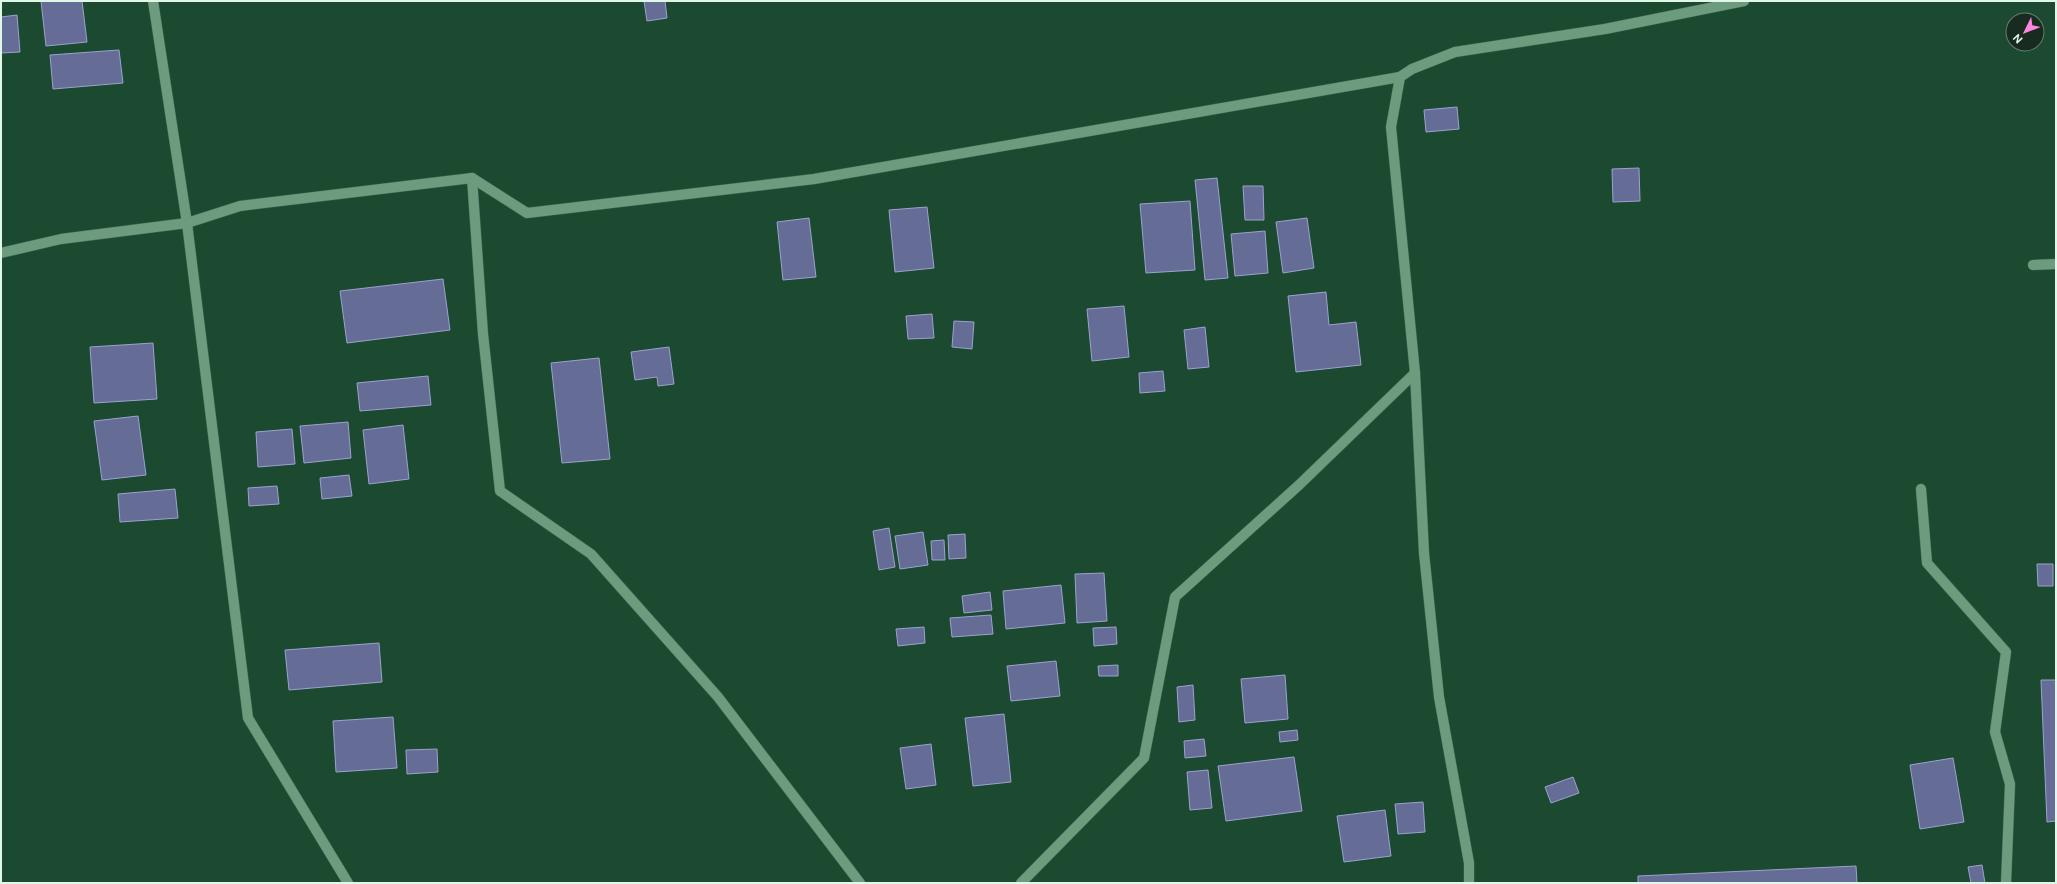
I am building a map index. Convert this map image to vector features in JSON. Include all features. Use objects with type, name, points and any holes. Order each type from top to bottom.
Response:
[{"type":"street","points":[[153,1],[187,223],[248,718],[348,883]]},
{"type":"street","points":[[1,253],[61,239],[187,223],[240,206],[472,178],[527,213],[814,179],[1400,77],[1412,69],[1455,52],[1605,29],[1744,1]]},
{"type":"street","points":[[1400,77],[1391,127],[1415,373],[1424,553],[1439,697],[1469,864],[1469,883]]},
{"type":"street","points":[[472,178],[483,334],[500,491],[591,554],[718,697],[860,883]]},
{"type":"street","points":[[2033,265],[2056,264]]},
{"type":"street","points":[[1021,883],[1144,758],[1175,597],[1300,485],[1415,373]]},
{"type":"street","points":[[1921,489],[1927,563],[2006,652],[1995,732],[2010,784],[2006,883]]},
{"type":"building","points":[[41,1],[82,1],[87,42],[46,46]]},
{"type":"building","points":[[644,1],[665,1],[667,18],[647,21]]},
{"type":"building","points":[[17,15],[20,52],[1,53],[1,17]]},
{"type":"building","points":[[119,50],[123,83],[53,89],[50,55]]},
{"type":"building","points":[[1457,107],[1459,129],[1426,132],[1424,110]]},
{"type":"building","points":[[1639,168],[1640,201],[1613,202],[1612,169]]},
{"type":"building","points":[[1217,178],[1228,278],[1205,280],[1195,180]]},
{"type":"building","points":[[1243,186],[1263,186],[1264,220],[1245,220]]},
{"type":"building","points":[[1190,201],[1195,270],[1146,273],[1140,204]]},
{"type":"building","points":[[927,207],[934,268],[895,272],[889,210]]},
{"type":"building","points":[[809,218],[816,277],[783,280],[777,222]]},
{"type":"building","points":[[1307,218],[1314,268],[1283,273],[1276,222]]},
{"type":"building","points":[[1265,231],[1268,273],[1235,276],[1231,234]]},
{"type":"building","points":[[443,279],[450,330],[347,343],[340,291]]},
{"type":"building","points":[[1326,292],[1329,325],[1356,322],[1361,365],[1296,372],[1288,296]]},
{"type":"building","points":[[1124,306],[1129,357],[1092,361],[1087,309]]},
{"type":"building","points":[[932,314],[934,338],[908,339],[906,316]]},
{"type":"building","points":[[954,321],[974,322],[972,349],[952,347]]},
{"type":"building","points":[[1205,327],[1209,367],[1188,369],[1184,330]]},
{"type":"building","points":[[153,343],[157,399],[94,403],[90,347]]},
{"type":"building","points":[[669,347],[674,384],[658,386],[657,377],[635,380],[631,352]]},
{"type":"building","points":[[599,358],[610,459],[562,463],[551,363]]},
{"type":"building","points":[[1163,371],[1165,391],[1140,393],[1139,373]]},
{"type":"building","points":[[428,376],[431,405],[360,411],[357,383]]},
{"type":"building","points":[[138,416],[146,475],[102,480],[94,421]]},
{"type":"building","points":[[348,422],[351,458],[304,463],[300,426]]},
{"type":"building","points":[[403,425],[409,479],[369,484],[363,430]]},
{"type":"building","points":[[292,429],[295,464],[258,467],[256,432]]},
{"type":"building","points":[[349,475],[352,496],[322,499],[320,478]]},
{"type":"building","points":[[277,486],[279,504],[249,506],[248,488]]},
{"type":"building","points":[[175,489],[178,518],[120,522],[118,494]]},
{"type":"building","points":[[889,528],[895,567],[879,570],[873,531]]},
{"type":"building","points":[[923,532],[928,565],[900,569],[895,536]]},
{"type":"building","points":[[965,534],[966,558],[949,559],[948,535]]},
{"type":"building","points":[[944,540],[945,560],[932,560],[931,541]]},
{"type":"building","points":[[2037,564],[2053,564],[2053,586],[2038,586]]},
{"type":"building","points":[[1104,573],[1107,621],[1077,623],[1075,574]]},
{"type":"building","points":[[1061,585],[1065,623],[1006,629],[1003,591]]},
{"type":"building","points":[[990,592],[992,610],[964,613],[962,596]]},
{"type":"building","points":[[991,615],[993,634],[952,637],[950,618]]},
{"type":"building","points":[[924,627],[925,643],[898,646],[896,629]]},
{"type":"building","points":[[1116,627],[1117,644],[1094,646],[1093,628]]},
{"type":"building","points":[[379,643],[382,682],[289,690],[285,650]]},
{"type":"building","points":[[1056,661],[1060,696],[1011,701],[1007,666]]},
{"type":"building","points":[[1118,665],[1118,676],[1099,676],[1098,666]]},
{"type":"building","points":[[1285,675],[1288,719],[1245,723],[1241,679]]},
{"type":"building","points":[[2041,680],[2056,680],[2056,821],[2047,822]]},
{"type":"building","points":[[1193,685],[1195,720],[1179,722],[1177,687]]},
{"type":"building","points":[[1004,714],[1011,782],[973,786],[965,718]]},
{"type":"building","points":[[393,717],[397,768],[336,772],[333,721]]},
{"type":"building","points":[[1297,730],[1298,740],[1280,742],[1279,732]]},
{"type":"building","points":[[1204,739],[1206,756],[1185,758],[1184,741]]},
{"type":"building","points":[[931,744],[936,785],[906,789],[900,748]]},
{"type":"building","points":[[437,749],[438,772],[407,774],[406,750]]},
{"type":"building","points":[[1294,757],[1302,811],[1226,821],[1218,766]]},
{"type":"building","points":[[1953,758],[1964,822],[1920,829],[1910,765]]},
{"type":"building","points":[[1208,770],[1212,808],[1190,810],[1187,772]]},
{"type":"building","points":[[1573,777],[1579,793],[1551,803],[1545,787]]},
{"type":"building","points":[[1423,802],[1425,832],[1398,834],[1395,804]]},
{"type":"building","points":[[1385,810],[1391,856],[1344,862],[1337,816]]},
{"type":"building","points":[[1982,865],[1985,883],[1971,883],[1968,867]]},
{"type":"building","points":[[1856,866],[1857,883],[1638,883],[1638,876]]}]
